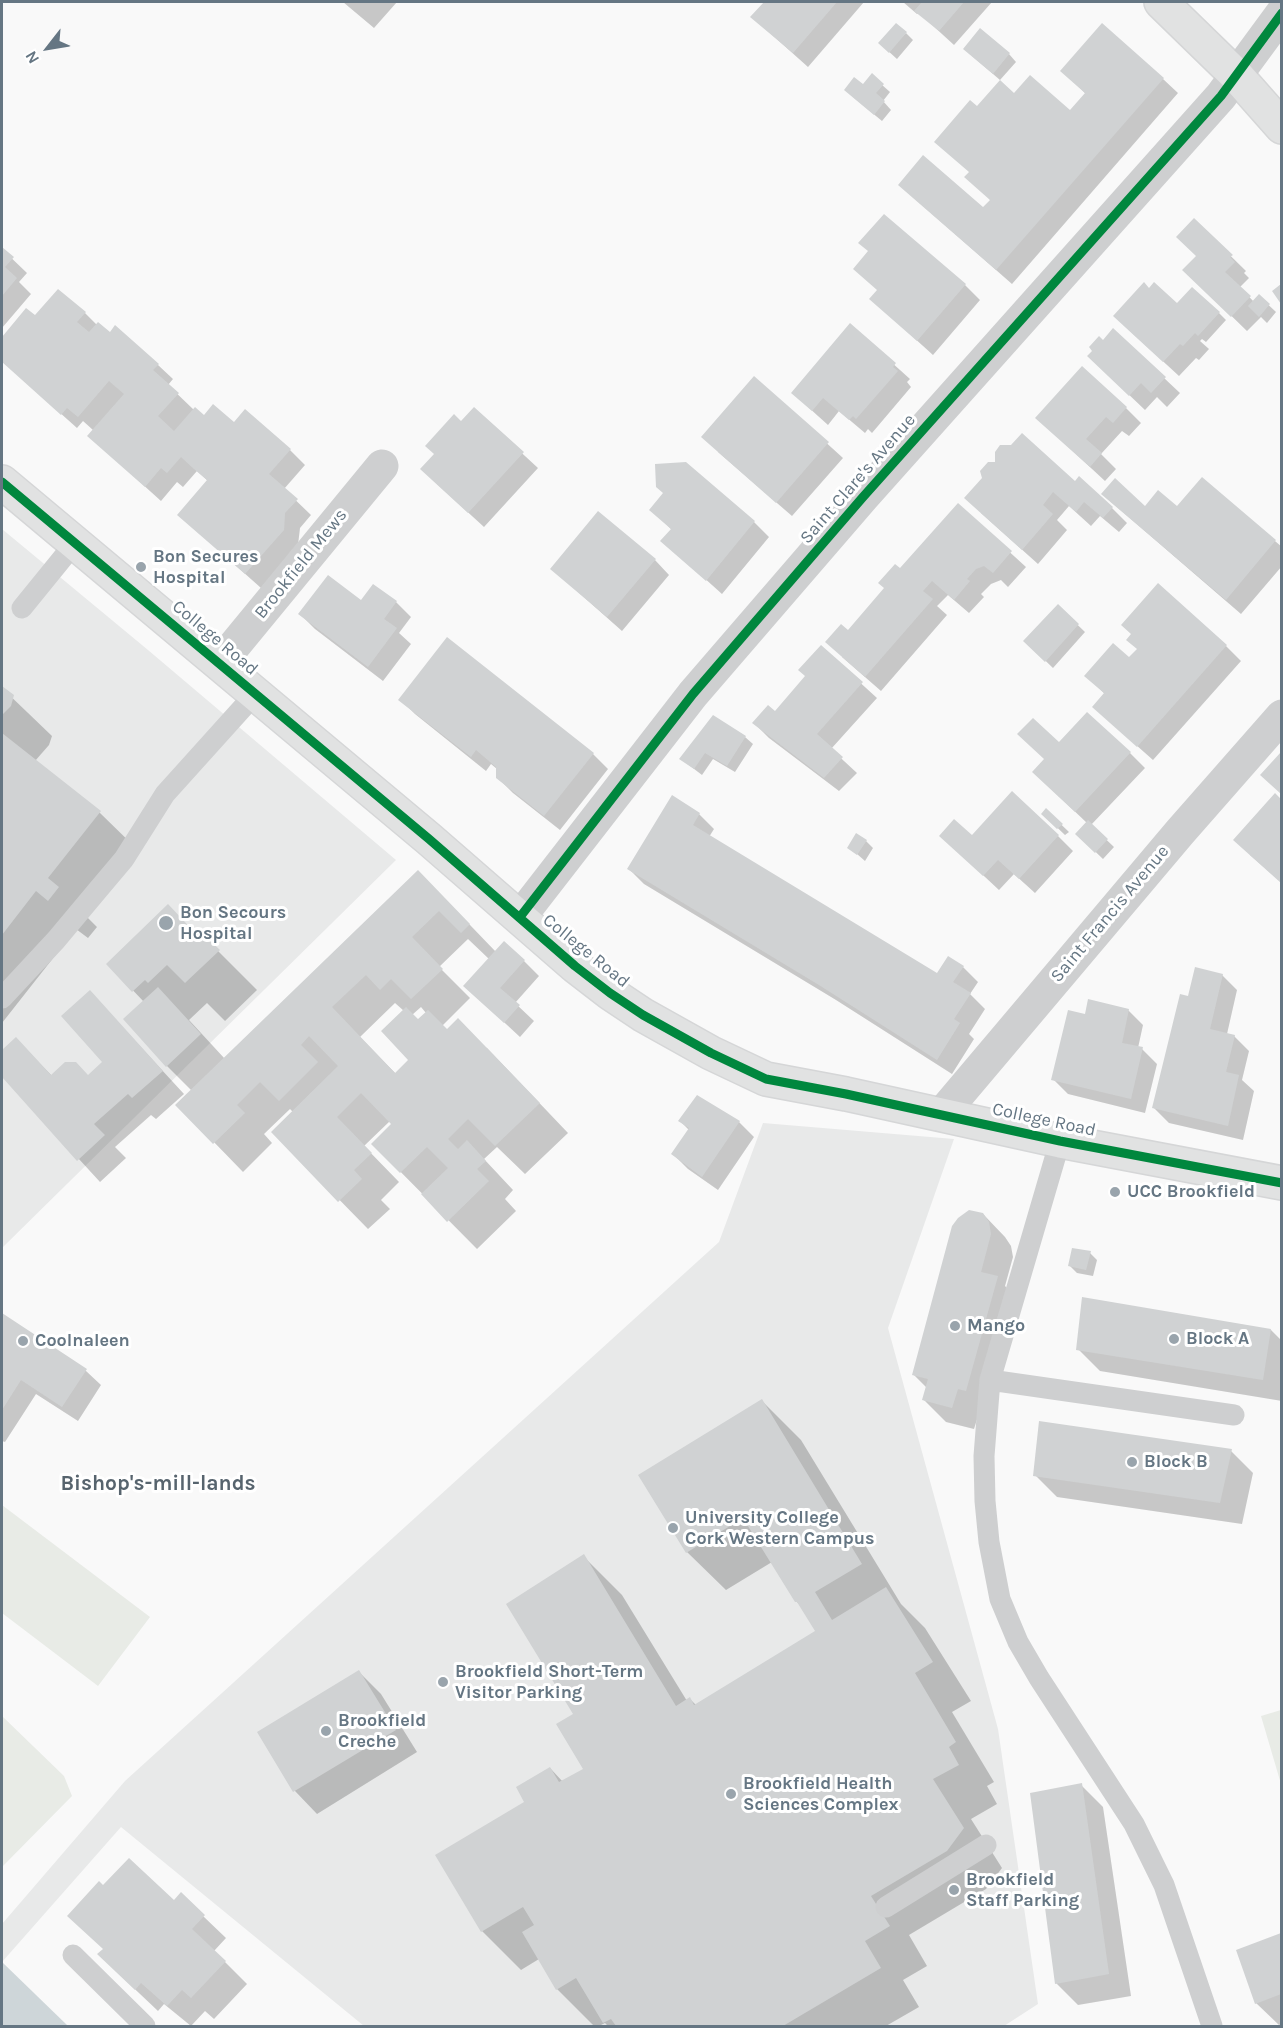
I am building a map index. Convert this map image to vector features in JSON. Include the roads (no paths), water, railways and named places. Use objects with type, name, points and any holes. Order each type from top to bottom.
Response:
[{"type":"street","points":[[1161,2],[1236,75],[1281,128]]},
{"type":"street","name":"Saint Clare's Avenue","points":[[520,917],[693,694],[863,497],[1221,96],[1281,13]]},
{"type":"street","name":"Brookfield Mews","points":[[220,663],[382,466]]},
{"type":"street","name":"College Road","points":[[2,482],[256,693],[520,917],[574,966],[643,1015],[711,1053],[766,1079],[846,1094],[1060,1141],[1281,1183]]},
{"type":"street","name":"Saint Francis Avenue","points":[[941,1115],[1281,716]]},
{"type":"lane","points":[[22,608],[74,544]]},
{"type":"lane","points":[[2,998],[56,940],[124,859],[165,794],[256,693]]},
{"type":"lane","points":[[1060,1141],[990,1380],[984,1456],[989,1542],[1000,1599],[1018,1642],[1134,1824],[1164,1885],[1212,2026]]},
{"type":"lane","points":[[990,1380],[1234,1415]]},
{"type":"lane","points":[[886,1907],[986,1845]]},
{"type":"lane","points":[[73,1955],[145,2026]]},
{"type":"place","name":"Bon Secures Hospital","points":[[141,567]]},
{"type":"place","name":"Bon Secours Hospital","points":[[166,923]]},
{"type":"place","name":"UCC Brookfield","points":[[1115,1192]]},
{"type":"place","name":"Mango","points":[[955,1326]]},
{"type":"place","name":"Block A","points":[[1174,1339]]},
{"type":"place","name":"Coolnaleen","points":[[23,1341]]},
{"type":"place","name":"Block B","points":[[1132,1462]]},
{"type":"place","name":"University College Cork Western Campus","points":[[673,1528]]},
{"type":"place","name":"Brookfield Short-Term Visitor Parking","points":[[443,1682]]},
{"type":"place","name":"Brookfield Creche","points":[[326,1731]]},
{"type":"place","name":"Brookfield Health Sciences Complex","points":[[731,1794]]},
{"type":"place","name":"Brookfield Staff Parking","points":[[954,1890]]},
{"type":"district","name":"Bishop's-mill-lands","points":[[158,1484]]}]
